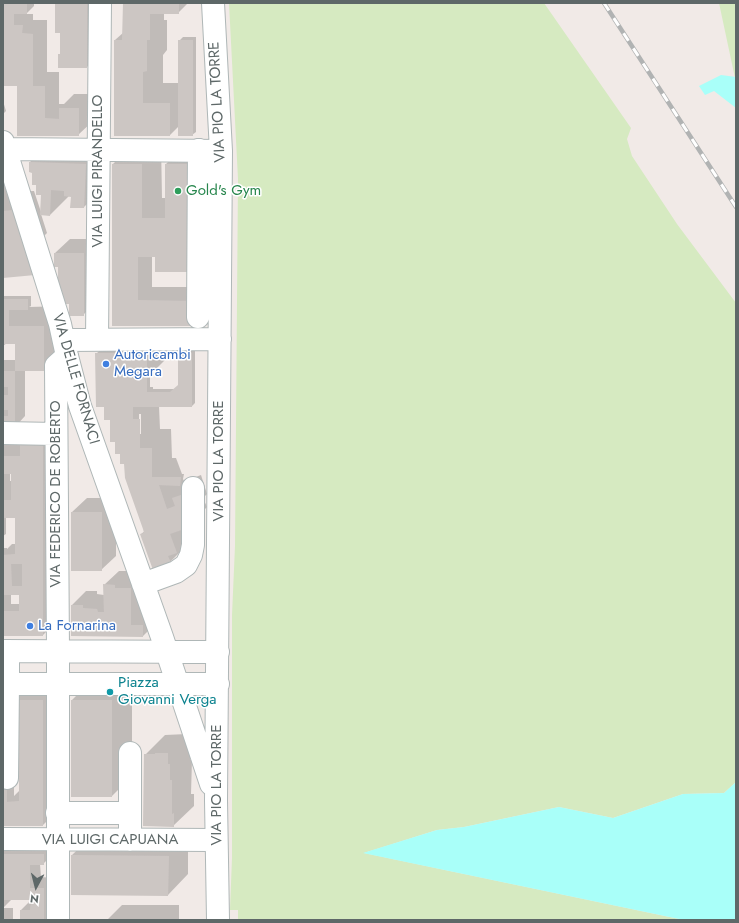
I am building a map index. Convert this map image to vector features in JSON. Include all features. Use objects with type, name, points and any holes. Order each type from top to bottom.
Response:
[{"type":"street","name":"VIA LUIGI PIRANDELLO","points":[[97,340],[100,3]]},
{"type":"street","name":"VIA PIO LA TORRE","points":[[213,3],[221,151],[216,800],[218,920]]},
{"type":"street","points":[[4,146],[98,150],[221,151]]},
{"type":"street","name":"VIA DELLE FORNACI","points":[[4,146],[60,324],[80,406],[164,644],[216,800]]},
{"type":"street","points":[[198,317],[199,150]]},
{"type":"street","points":[[66,348],[97,340],[220,339]]},
{"type":"street","name":"VIA FEDERICO DE ROBERTO","points":[[57,692],[56,366],[66,348]]},
{"type":"street","points":[[3,434],[56,434]]},
{"type":"street","points":[[143,584],[176,572],[186,565],[194,545],[193,488]]},
{"type":"street","points":[[7,778],[8,684],[6,651],[57,644],[164,644],[218,652]]},
{"type":"street","points":[[8,684],[57,692],[177,684],[218,684]]},
{"type":"street","points":[[57,692],[58,920]]},
{"type":"street","points":[[130,753],[130,840]]},
{"type":"street","points":[[57,812],[130,813]]},
{"type":"street","name":"VIA LUIGI CAPUANA","points":[[3,839],[216,840]]},
{"type":"green space","points":[[229,3],[544,3],[631,128],[627,139],[632,156],[677,224],[736,303],[736,782],[724,793],[683,794],[613,818],[559,807],[464,827],[437,830],[364,853],[684,920],[238,920],[238,910],[230,910],[232,858],[232,615],[235,546],[238,179]]},
{"type":"green space","points":[[719,3],[736,3],[735,78]]},
{"type":"water","points":[[721,75],[736,77],[736,108],[714,91],[705,95],[699,86]]},
{"type":"water","points":[[736,782],[736,920],[684,920],[363,853],[437,830],[464,827],[559,807],[613,818],[683,794],[724,793]]},
{"type":"building","points":[[3,3],[27,3],[27,14],[14,14],[14,25],[23,25],[22,33],[33,34],[33,86],[45,86],[45,118],[59,119],[59,108],[79,108],[79,136],[17,136],[17,86],[3,86]]},
{"type":"building","points":[[55,3],[87,3],[87,68],[58,68],[60,33],[55,33]]},
{"type":"building","points":[[123,3],[179,3],[179,14],[150,14],[150,40],[147,40],[147,71],[143,72],[143,103],[170,103],[170,136],[114,136],[114,40],[122,40]]},
{"type":"building","points":[[178,40],[193,40],[193,136],[178,136]]},
{"type":"building","points":[[29,162],[86,164],[84,208],[70,208],[71,197],[64,196],[64,191],[51,190],[50,216],[40,215],[41,195],[36,195],[36,185],[32,185],[32,173],[29,172]]},
{"type":"building","points":[[112,164],[142,164],[142,218],[165,218],[165,164],[191,164],[191,218],[187,218],[187,257],[192,257],[192,272],[155,272],[155,257],[138,257],[138,300],[191,301],[191,326],[112,326]]},
{"type":"building","points":[[14,210],[35,275],[3,278],[3,211]]},
{"type":"building","points":[[54,253],[84,253],[84,316],[69,316],[69,304],[64,304],[58,280],[58,267],[54,267]]},
{"type":"building","points":[[3,299],[28,299],[28,310],[9,310],[9,326],[44,326],[44,371],[15,371],[15,344],[3,344]]},
{"type":"building","points":[[95,353],[147,353],[147,392],[170,392],[178,385],[178,353],[192,353],[192,407],[133,407],[133,419],[140,419],[140,448],[152,448],[152,477],[181,477],[180,486],[159,485],[167,509],[175,506],[172,498],[181,495],[188,515],[187,528],[170,534],[177,553],[168,556],[171,563],[153,570],[140,534],[144,533],[125,478],[124,464],[120,464],[120,454],[115,454],[115,442],[110,442],[110,420],[104,420],[104,407],[96,407]]},
{"type":"building","points":[[3,371],[15,371],[15,428],[3,428],[3,416],[8,416],[8,410],[3,410],[3,395],[8,395],[8,387],[3,387]]},
{"type":"building","points":[[20,438],[43,438],[43,636],[3,636],[3,611],[19,611],[19,595],[3,595],[3,555],[15,554],[15,518],[3,518],[3,500],[11,500],[11,474],[3,474],[3,456],[20,456]],"holes":[[[11,564],[22,564],[22,586],[12,586]]]},
{"type":"building","points":[[71,512],[102,512],[102,571],[71,571]]},
{"type":"building","points":[[103,584],[115,585],[115,588],[131,588],[131,625],[143,625],[143,637],[71,636],[71,605],[83,605],[83,608],[97,609],[98,612],[104,612]]},
{"type":"building","points":[[13,700],[43,700],[43,826],[3,826],[3,785],[7,785],[7,802],[19,801],[19,779],[14,779]]},
{"type":"building","points":[[71,700],[112,700],[112,797],[71,797]]},
{"type":"building","points":[[168,753],[170,780],[172,780],[172,814],[174,813],[174,827],[143,826],[144,754]]},
{"type":"building","points":[[3,854],[44,854],[44,865],[30,865],[30,888],[44,888],[44,920],[20,920],[20,910],[30,910],[31,900],[3,900]]},
{"type":"building","points":[[71,855],[169,856],[168,896],[71,895]]},
{"type":"railway","points":[[604,3],[736,207]]},
{"type":"place","name":"Gold's Gym","points":[[178,191]]},
{"type":"place","name":"Autoricambi Megara","points":[[106,364]]},
{"type":"place","name":"La Fornarina","points":[[30,626]]},
{"type":"place","name":"Piazza Giovanni Verga","points":[[110,692]]}]
